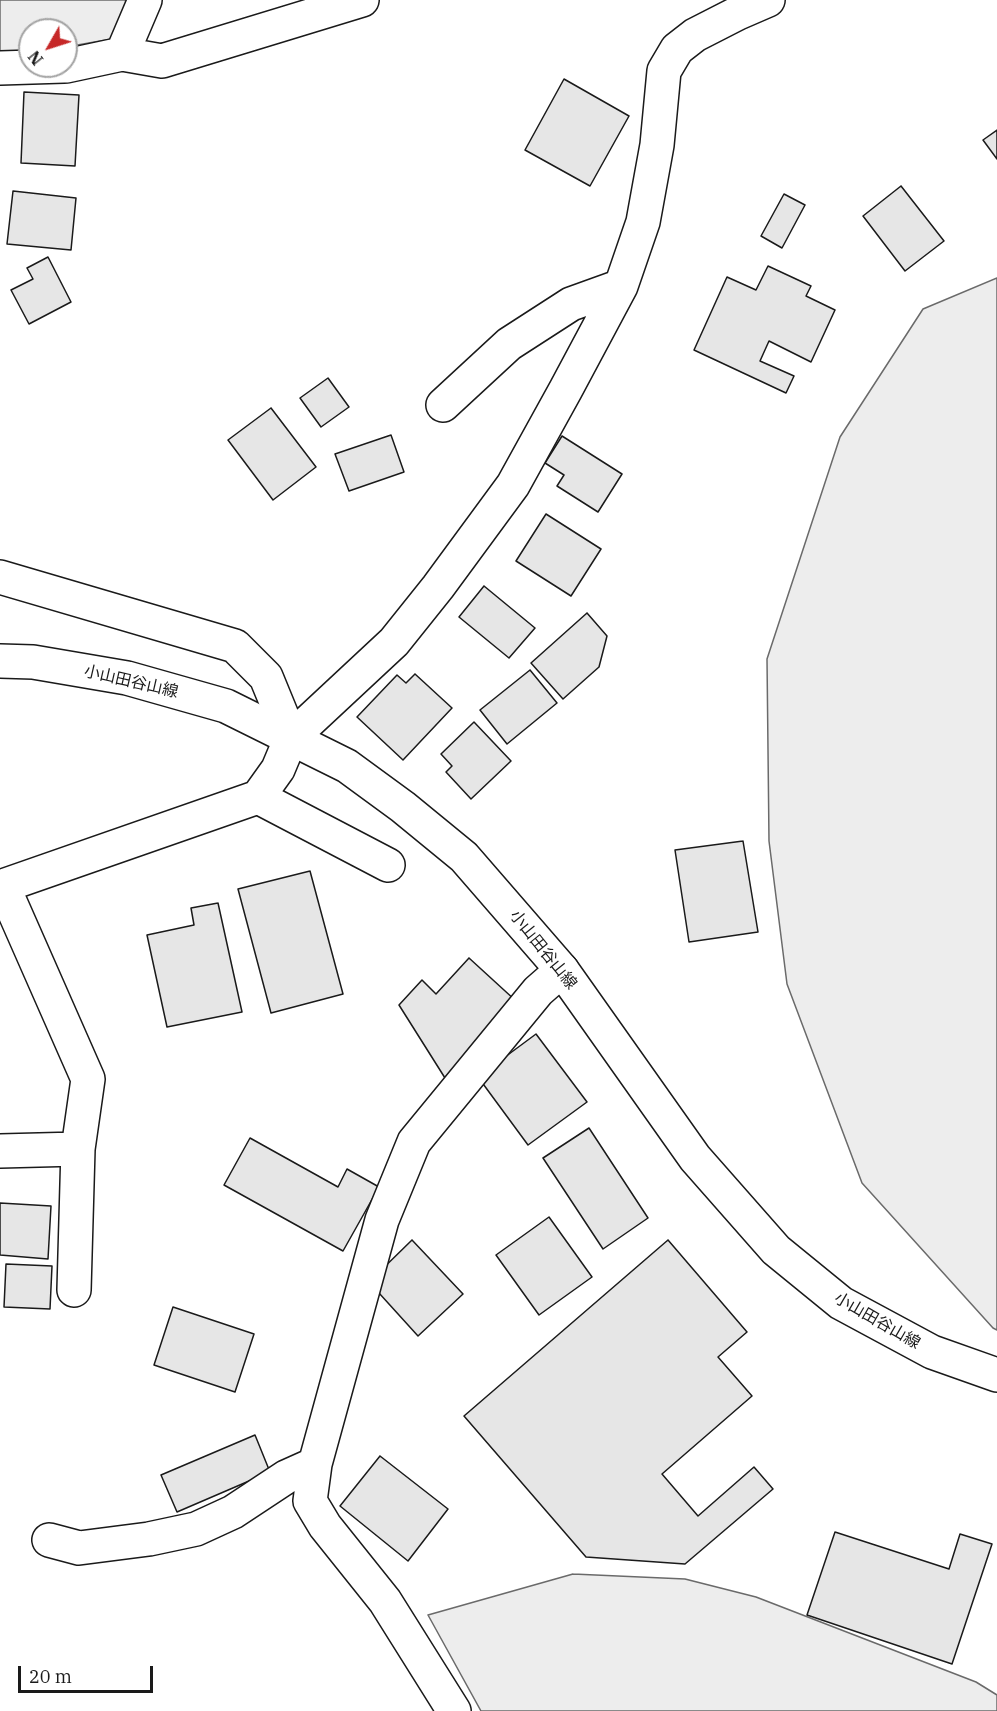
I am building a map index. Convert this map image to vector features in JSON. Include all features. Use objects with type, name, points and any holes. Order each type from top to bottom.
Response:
[{"type":"street","points":[[122,54],[145,0]]},
{"type":"street","points":[[78,63],[122,54],[162,62],[362,0]]},
{"type":"street","points":[[74,1290],[78,1149],[88,1079],[2,886],[258,797],[278,769],[291,738],[394,642],[438,587],[513,484],[621,286],[643,222],[657,145],[664,71],[677,49],[694,35],[768,0]]},
{"type":"street","points":[[0,68],[18,67]]},
{"type":"street","points":[[443,405],[509,344],[571,304],[621,286]]},
{"type":"street","points":[[0,577],[235,646],[266,677],[291,738]]},
{"type":"street","name":"小山田谷山線","points":[[0,661],[33,662],[127,678],[226,706],[347,766],[403,807],[464,857],[562,970],[695,1158],[776,1250],[841,1303],[932,1352],[997,1375]]},
{"type":"street","points":[[258,797],[388,865]]},
{"type":"street","points":[[454,1711],[386,1601],[325,1526],[310,1501],[315,1464],[382,1220],[414,1142],[538,991],[562,970]]},
{"type":"street","points":[[0,1151],[78,1149]]},
{"type":"street","points":[[49,1540],[79,1548],[148,1539],[196,1529],[233,1512],[286,1477],[315,1464]]},
{"type":"shaded area","points":[[0,0],[125,0],[140,34],[78,45],[78,18],[18,18],[18,56],[0,59]]},
{"type":"shaded area","points":[[997,278],[997,1330],[862,1183],[787,984],[769,841],[767,659],[840,437],[923,309]]},
{"type":"shaded area","points":[[573,1574],[685,1579],[756,1597],[976,1682],[997,1695],[997,1711],[481,1711],[428,1615]]},
{"type":"building","points":[[564,79],[629,116],[590,186],[525,150]]},
{"type":"building","points":[[24,92],[79,95],[75,166],[21,163]]},
{"type":"building","points":[[997,130],[997,159],[983,140]]},
{"type":"building","points":[[901,186],[944,241],[905,271],[863,216]]},
{"type":"building","points":[[13,191],[76,198],[71,250],[7,244]]},
{"type":"building","points":[[784,194],[805,205],[782,248],[761,236]]},
{"type":"building","points":[[48,257],[71,302],[29,324],[11,290],[33,279],[27,268]]},
{"type":"building","points":[[768,266],[811,286],[806,296],[835,310],[811,362],[769,341],[760,361],[794,376],[786,393],[694,350],[727,277],[756,290]]},
{"type":"building","points":[[328,378],[349,407],[321,427],[300,398]]},
{"type":"building","points":[[271,408],[316,467],[273,500],[228,440]]},
{"type":"building","points":[[391,435],[404,472],[349,491],[335,454]]},
{"type":"building","points":[[562,436],[622,474],[598,512],[557,486],[564,475],[545,463]]},
{"type":"building","points":[[546,514],[601,549],[571,596],[516,561]]},
{"type":"building","points":[[484,586],[535,628],[509,658],[459,617]]},
{"type":"building","points":[[587,613],[607,636],[599,667],[563,699],[531,663]]},
{"type":"building","points":[[530,670],[557,703],[507,744],[480,710]]},
{"type":"building","points":[[415,674],[452,708],[403,760],[357,717],[397,675],[406,683]]},
{"type":"building","points":[[474,722],[511,761],[471,799],[446,772],[452,766],[441,754]]},
{"type":"building","points":[[743,841],[758,932],[689,942],[675,850]]},
{"type":"building","points":[[310,871],[343,994],[271,1013],[238,889]]},
{"type":"building","points":[[218,903],[242,1012],[167,1027],[147,935],[194,925],[191,908]]},
{"type":"building","points":[[469,958],[516,1001],[445,1078],[399,1005],[422,980],[436,994]]},
{"type":"building","points":[[536,1034],[587,1102],[528,1145],[478,1077]]},
{"type":"building","points":[[589,1128],[648,1218],[603,1249],[543,1158]]},
{"type":"building","points":[[250,1138],[338,1187],[347,1169],[379,1187],[343,1251],[224,1185]]},
{"type":"building","points":[[0,1203],[51,1206],[48,1259],[0,1255]]},
{"type":"building","points":[[549,1217],[592,1277],[539,1315],[496,1255]]},
{"type":"building","points":[[412,1240],[463,1294],[418,1336],[369,1282]]},
{"type":"building","points":[[668,1240],[747,1332],[718,1357],[752,1396],[662,1474],[698,1516],[754,1467],[773,1489],[685,1564],[586,1557],[464,1416]]},
{"type":"building","points":[[6,1264],[52,1266],[50,1309],[4,1307]]},
{"type":"building","points":[[173,1307],[254,1334],[235,1392],[154,1365]]},
{"type":"building","points":[[255,1435],[270,1472],[177,1512],[161,1475]]},
{"type":"building","points":[[380,1456],[448,1509],[408,1561],[340,1506]]},
{"type":"building","points":[[835,1532],[949,1569],[960,1534],[992,1544],[952,1664],[807,1615]]}]
